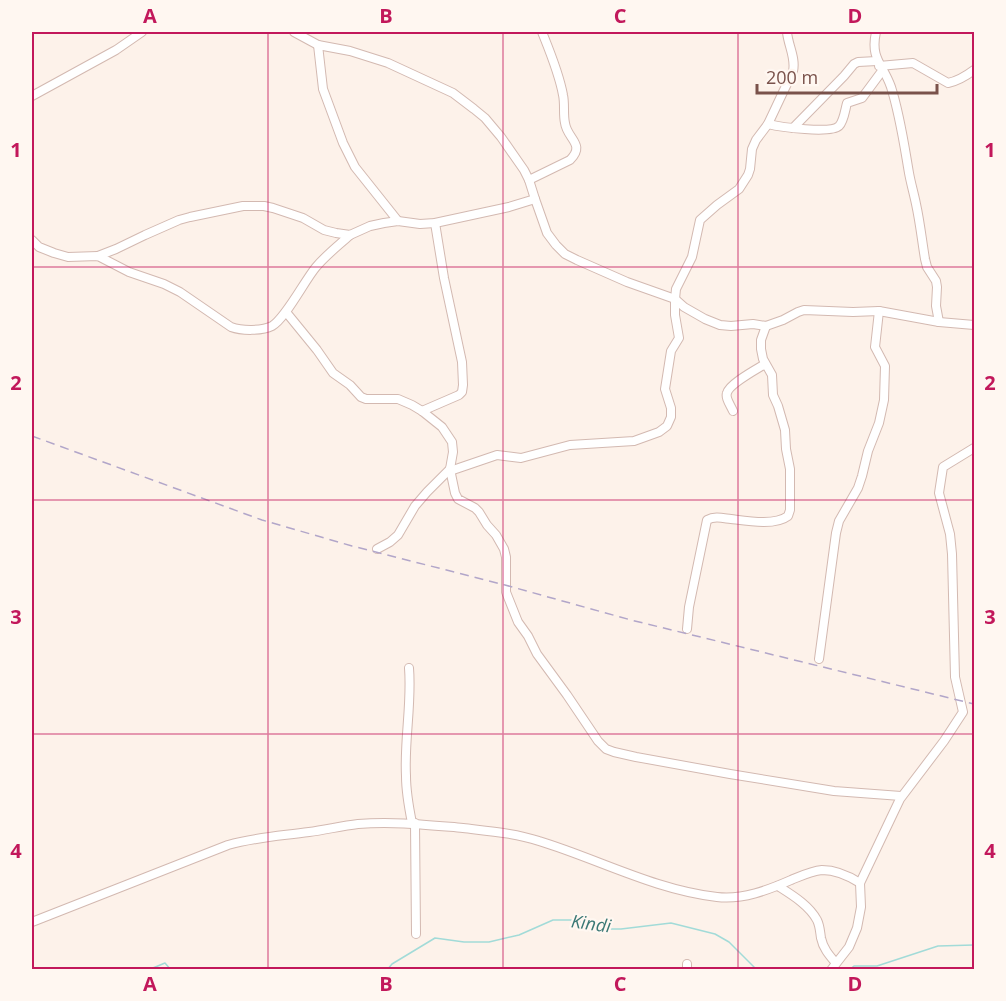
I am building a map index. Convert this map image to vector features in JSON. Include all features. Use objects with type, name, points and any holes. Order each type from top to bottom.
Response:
[{"type":"street","points":[[32,96],[116,50],[142,32]]},
{"type":"street","points":[[294,32],[318,45],[350,51],[388,63],[453,93],[485,118],[514,155],[529,180],[547,233],[565,254],[627,282],[675,299],[705,319],[720,325],[766,326],[804,310],[879,311],[939,322],[975,325]]},
{"type":"street","points":[[529,180],[570,160],[577,151],[574,140],[565,125],[563,93],[542,32]]},
{"type":"street","points":[[376,549],[390,542],[398,534],[427,492],[450,470],[496,455],[521,458],[570,445],[634,441],[659,432],[667,426],[672,412],[666,389],[669,359],[679,338],[675,315],[676,289],[692,257],[700,220],[717,204],[739,189],[748,175],[752,148],[768,124],[794,65],[787,32]]},
{"type":"street","points":[[876,32],[873,49],[890,86],[901,128],[925,259],[936,281],[936,306],[939,322]]},
{"type":"street","points":[[318,45],[323,89],[343,143],[355,167],[398,221]]},
{"type":"street","points":[[793,128],[858,62],[880,66],[913,63],[948,83],[963,78],[975,70]]},
{"type":"street","points":[[768,124],[780,127],[829,130],[838,127],[848,103],[862,98],[880,66]]},
{"type":"street","points":[[98,256],[129,272],[180,292],[231,327],[238,330],[251,330],[272,326],[286,312],[315,268],[350,235],[370,226],[398,221],[420,224],[435,223],[535,199]]},
{"type":"street","points":[[32,240],[39,247],[54,254],[68,257],[98,256],[179,220],[243,206],[273,208],[303,218],[324,230],[350,235]]},
{"type":"street","points":[[422,411],[459,395],[464,385],[462,362],[435,223]]},
{"type":"street","points":[[819,659],[839,520],[858,488],[884,400],[885,366],[875,347],[879,311]]},
{"type":"street","points":[[286,312],[333,373],[350,385],[361,397],[398,399],[422,411],[442,427],[452,442],[450,470],[455,494],[458,499],[479,512],[504,549],[506,592],[518,622],[537,654],[606,749],[636,757],[753,778],[834,790],[901,796]]},
{"type":"street","points":[[687,629],[689,607],[707,520],[715,517],[747,522],[777,521],[788,516],[790,510],[790,469],[785,430],[773,395],[772,375],[765,364],[761,349],[761,340],[766,326]]},
{"type":"street","points":[[733,411],[727,399],[728,390],[765,364]]},
{"type":"street","points":[[778,886],[814,915],[833,966],[849,946],[860,919],[860,883],[901,796],[944,741],[963,712],[955,677],[950,534],[939,486],[943,467],[975,447]]},
{"type":"street","points":[[409,668],[411,687],[405,776],[407,797],[414,823],[416,934]]},
{"type":"street","points":[[32,922],[251,838],[311,832],[355,824],[414,823],[528,837],[630,875],[714,897],[738,898],[820,870],[838,873],[860,883]]},
{"type":"waterway","name":"Kindi","points":[[387,970],[392,964],[435,938],[464,942],[489,942],[519,935],[553,920],[572,920],[610,929],[671,923],[715,934],[729,942],[757,970]]},
{"type":"waterway","name":"Kindi","points":[[849,970],[854,966],[877,966],[938,946],[974,945]]},
{"type":"waterway","name":"Kindi","points":[[148,970],[165,963],[171,970]]},
{"type":"railway","points":[[32,436],[262,520],[352,546],[631,620],[974,704]]}]
